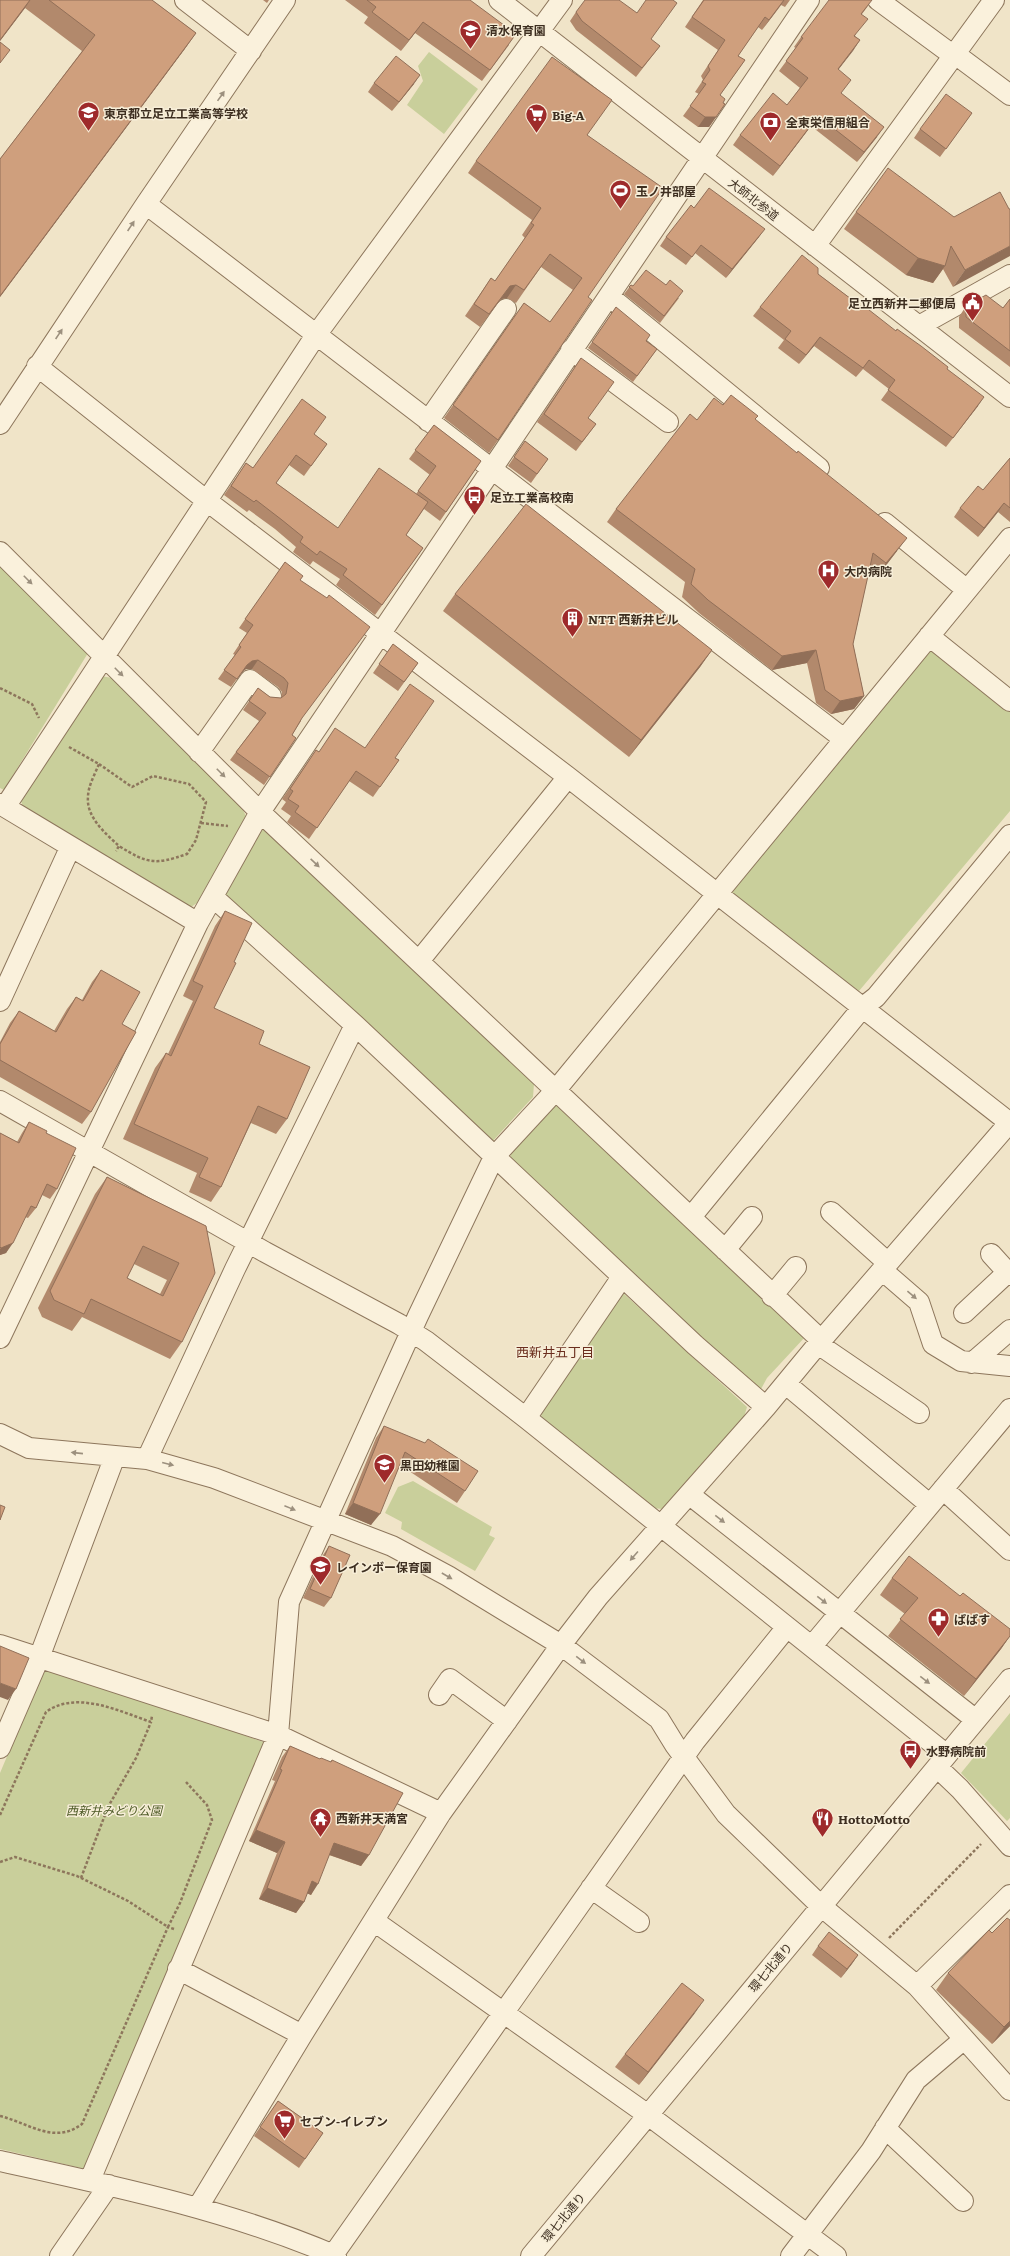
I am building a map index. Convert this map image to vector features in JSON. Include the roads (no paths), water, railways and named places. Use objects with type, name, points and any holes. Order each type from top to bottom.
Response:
[{"type":"street","points":[[185,0],[251,51]]},
{"type":"street","points":[[0,424],[37,366],[285,0]]},
{"type":"street","name":"大師北参道","points":[[499,0],[1010,397]]},
{"type":"street","points":[[198,923],[70,848],[3,806],[53,736],[316,335],[562,0]]},
{"type":"street","points":[[0,1338],[198,923],[260,812],[491,469],[610,297],[809,0]]},
{"type":"street","points":[[878,0],[1010,95]]},
{"type":"street","points":[[815,246],[994,0]]},
{"type":"street","points":[[146,204],[844,740]]},
{"type":"street","points":[[919,326],[1010,275]]},
{"type":"street","points":[[610,297],[831,479]]},
{"type":"street","points":[[428,421],[506,309]]},
{"type":"street","points":[[572,350],[668,422]]},
{"type":"street","points":[[37,366],[207,501],[568,777],[1010,1123],[819,1342],[786,1384],[690,1495],[598,1597],[561,1645],[442,1813],[302,2035],[198,2207]]},
{"type":"street","points":[[868,509],[967,590]]},
{"type":"street","points":[[60,2256],[100,2183],[178,1969],[278,1735],[289,1602],[412,1332],[494,1157],[555,1091],[1010,538]]},
{"type":"street","points":[[0,552],[260,812],[555,1091],[691,1217],[819,1342],[919,1413]]},
{"type":"street","points":[[928,636],[1010,701]]},
{"type":"street","points":[[199,752],[250,680],[271,696]]},
{"type":"street","points":[[419,961],[568,777]]},
{"type":"street","points":[[691,1217],[862,1008],[876,997],[1010,836]]},
{"type":"street","points":[[0,1001],[70,848]]},
{"type":"street","points":[[213,897],[355,1025],[695,1345],[766,1407]]},
{"type":"street","points":[[147,1459],[248,1242],[355,1025]]},
{"type":"street","points":[[0,1101],[248,1242],[412,1332],[526,1418],[660,1527],[812,1646],[942,1761],[960,1788],[1005,1840]]},
{"type":"street","points":[[831,1212],[919,1302],[933,1344],[961,1361],[1010,1366]]},
{"type":"street","points":[[725,1250],[752,1217]]},
{"type":"street","points":[[964,1313],[1009,1274],[991,1254]]},
{"type":"street","points":[[772,1296],[796,1266]]},
{"type":"street","points":[[526,1418],[622,1277]]},
{"type":"street","points":[[972,1363],[1010,1330]]},
{"type":"street","points":[[786,1384],[929,1504]]},
{"type":"street","points":[[812,1646],[1010,1408]]},
{"type":"street","points":[[0,1434],[29,1448],[147,1459],[214,1478],[325,1522],[392,1546],[448,1576],[561,1645],[659,1719],[726,1814],[821,1906],[917,1986],[963,2040],[1010,2090]]},
{"type":"street","points":[[0,1748],[40,1658],[115,1456]]},
{"type":"street","points":[[943,1489],[1010,1550]]},
{"type":"street","points":[[690,1495],[976,1720]]},
{"type":"street","points":[[0,2161],[100,2183],[198,2207],[269,2229],[334,2255],[504,2011],[685,1757],[787,1627]]},
{"type":"street","points":[[0,1645],[278,1735],[442,1813]]},
{"type":"street","name":"環七北通り","points":[[530,2256],[1010,1679]]},
{"type":"street","points":[[439,1695],[450,1680],[507,1721]]},
{"type":"street","points":[[591,1888],[639,1922]]},
{"type":"street","points":[[917,1986],[1010,1895]]},
{"type":"street","points":[[374,1920],[504,2011],[648,2115],[836,2256]]},
{"type":"street","points":[[178,1969],[302,2035]]},
{"type":"street","points":[[791,2256],[871,2152],[916,2080],[963,2040]]},
{"type":"street","points":[[885,2128],[963,2201]]},
{"type":"place","name":"清水保育園","points":[[470,50]]},
{"type":"place","name":"東京都立足立工業高等学校","points":[[88,132]]},
{"type":"place","name":"Big-A","points":[[537,134]]},
{"type":"place","name":"全東栄信用組合","points":[[770,142]]},
{"type":"place","name":"玉ノ井部屋","points":[[620,210]]},
{"type":"place","name":"足立西新井二郵便局","points":[[972,322]]},
{"type":"place","name":"足立工業高校南","points":[[474,516]]},
{"type":"place","name":"大内病院","points":[[828,590]]},
{"type":"place","name":"NTT 西新井ビル","points":[[572,638]]},
{"type":"place","name":"黒田幼稚園","points":[[385,1484]]},
{"type":"place","name":"レインボー保育園","points":[[321,1586]]},
{"type":"place","name":"ぱぱす","points":[[938,1638]]},
{"type":"place","name":"水野病院前","points":[[910,1770]]},
{"type":"place","name":"西新井天満宮","points":[[320,1838]]},
{"type":"place","name":"HottoMotto","points":[[823,1838]]},
{"type":"place","name":"セブン-イレブン","points":[[285,2140]]},
{"type":"district","name":"西新井五丁目","points":[[555,1351]]},
{"type":"park label","name":"西新井みどり公園","points":[[114,1810]]}]
